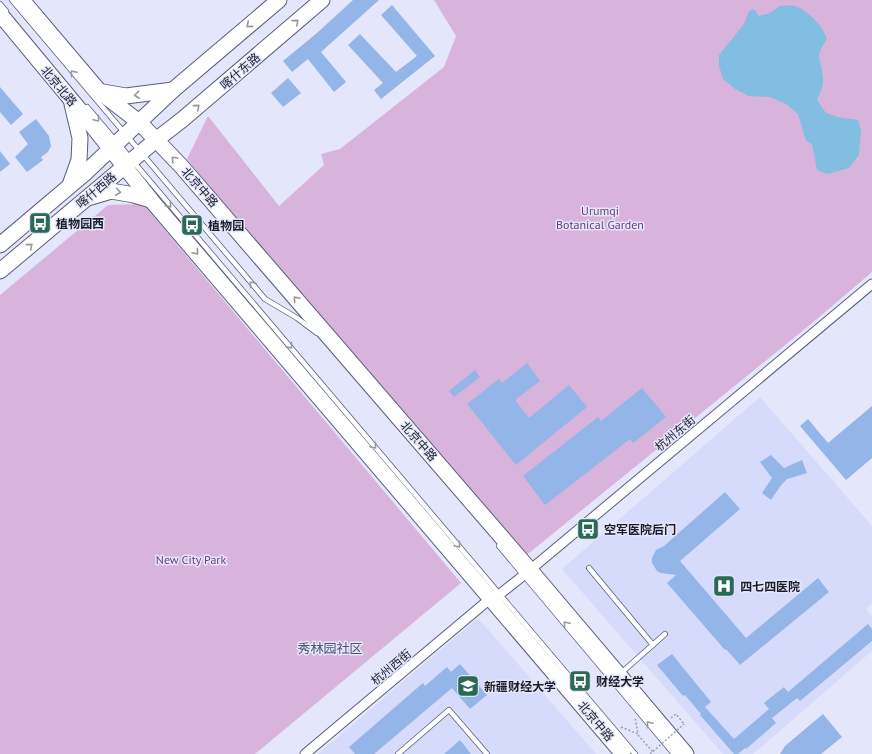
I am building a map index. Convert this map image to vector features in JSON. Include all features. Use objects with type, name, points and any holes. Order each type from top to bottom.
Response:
[{"type":"main road","points":[[22,0],[100,92],[148,132],[173,90],[279,0]]},
{"type":"main road","name":"喀什东路","points":[[148,132],[183,119],[322,0]]},
{"type":"main road","name":"北京北路","points":[[5,15],[76,101],[124,152]]},
{"type":"main road","points":[[100,92],[126,96],[173,90]]},
{"type":"main road","points":[[69,187],[79,160],[80,138],[76,101]]},
{"type":"main road","name":"喀什西路","points":[[0,246],[69,187],[124,152],[148,132]]},
{"type":"main road","name":"喀什西路","points":[[0,271],[84,199],[124,152],[148,132]]},
{"type":"main road","name":"北京中路","points":[[148,132],[182,167],[527,573],[619,675],[686,754]]},
{"type":"main road","name":"北京中路","points":[[124,152],[151,200],[496,596],[624,754]]},
{"type":"main road","points":[[84,199],[111,191],[151,200]]},
{"type":"street","name":"杭州东街","points":[[496,596],[527,573],[872,284]]},
{"type":"street","name":"杭州西街","points":[[305,754],[496,596]]},
{"type":"lane","points":[[12,0],[124,152],[496,596],[635,754]]},
{"type":"lane","points":[[0,4],[5,15]]},
{"type":"lane","points":[[124,152],[265,299],[297,318],[322,336],[383,408]]},
{"type":"lane","points":[[494,539],[527,573],[674,754]]},
{"type":"lane","points":[[589,568],[653,645]]},
{"type":"lane","points":[[619,675],[665,634]]},
{"type":"lane","points":[[398,754],[450,710],[487,754]]},
{"type":"path","points":[[634,712],[638,734]]},
{"type":"path","points":[[650,754],[684,724],[676,715]]},
{"type":"path","points":[[617,725],[638,734],[653,752]]},
{"type":"shaded area","points":[[780,6],[794,6],[804,10],[814,19],[825,34],[827,39],[819,55],[823,84],[817,100],[826,113],[837,117],[858,120],[861,130],[859,155],[849,168],[827,174],[817,170],[812,144],[806,141],[798,114],[786,104],[770,97],[749,96],[735,89],[723,79],[719,66],[719,55],[744,24],[749,11],[754,9],[759,16],[770,13]]},
{"type":"shaded area","name":"四七四医院","points":[[760,397],[872,526],[872,603],[866,609],[872,616],[872,651],[753,754],[723,754],[562,569]]},
{"type":"shaded area","name":"新疆财经大学","points":[[478,618],[596,754],[318,754]]},
{"type":"green space","name":"Urumqi Botanical Garden","points":[[434,0],[872,0],[872,272],[817,319],[518,562],[187,159],[208,116],[279,206],[324,165],[321,154],[340,149],[444,67],[456,36]]},
{"type":"green space","name":"New City Park","points":[[143,204],[461,583],[255,754],[0,754],[0,295],[108,205]]},
{"type":"building","points":[[353,0],[379,0],[321,52],[346,82],[334,92],[308,59],[292,72],[283,61],[317,33]]},
{"type":"building","points":[[392,5],[435,56],[381,99],[374,90],[383,83],[348,45],[360,34],[396,72],[417,56],[381,15]]},
{"type":"building","points":[[288,78],[301,93],[283,107],[271,93]]},
{"type":"building","points":[[0,87],[23,114],[11,125],[0,112]]},
{"type":"building","points":[[36,119],[49,136],[51,146],[48,152],[41,157],[43,160],[27,172],[15,157],[28,144],[19,132]]},
{"type":"building","points":[[0,151],[10,164],[0,172]]},
{"type":"building","points":[[527,363],[540,381],[515,400],[529,418],[569,385],[587,407],[516,465],[467,404],[499,379],[502,383]]},
{"type":"building","points":[[475,370],[480,377],[454,397],[449,391]]},
{"type":"building","points":[[642,388],[666,417],[633,443],[630,439],[545,505],[523,476],[598,417],[601,421]]},
{"type":"building","points":[[872,406],[872,458],[846,480],[800,426],[808,419],[828,443]]},
{"type":"building","points":[[771,455],[784,468],[802,460],[807,473],[787,479],[771,500],[762,493],[772,478],[760,462]]},
{"type":"building","points":[[725,492],[740,509],[680,561],[746,638],[818,578],[829,592],[740,665],[726,649],[725,650],[667,583],[676,575],[657,571],[652,563],[652,558],[656,550],[664,546]]},
{"type":"building","points":[[868,624],[872,629],[872,641],[800,701],[797,698],[772,718],[776,723],[738,754],[734,754],[700,715],[701,714],[685,695],[683,696],[657,665],[672,654],[711,702],[705,707],[734,739],[769,709],[764,703],[784,687],[788,692]]},
{"type":"building","points":[[460,664],[487,695],[470,709],[452,688],[374,754],[355,754],[349,747],[423,683],[425,686],[447,667],[451,672]]},
{"type":"building","points":[[823,714],[842,737],[821,754],[780,754],[785,746]]},
{"type":"building","points":[[460,740],[471,754],[444,754]]},
{"type":"place","name":"植物园西","points":[[40,223]]},
{"type":"place","name":"植物园","points":[[192,225]]},
{"type":"place","name":"空军医院后门","points":[[588,529]]},
{"type":"place","name":"四七四医院","points":[[724,586]]},
{"type":"place","name":"财经大学","points":[[580,681]]},
{"type":"place","name":"新疆财经大学","points":[[468,686]]},
{"type":"district","name":"秀林园社区","points":[[330,648]]}]
